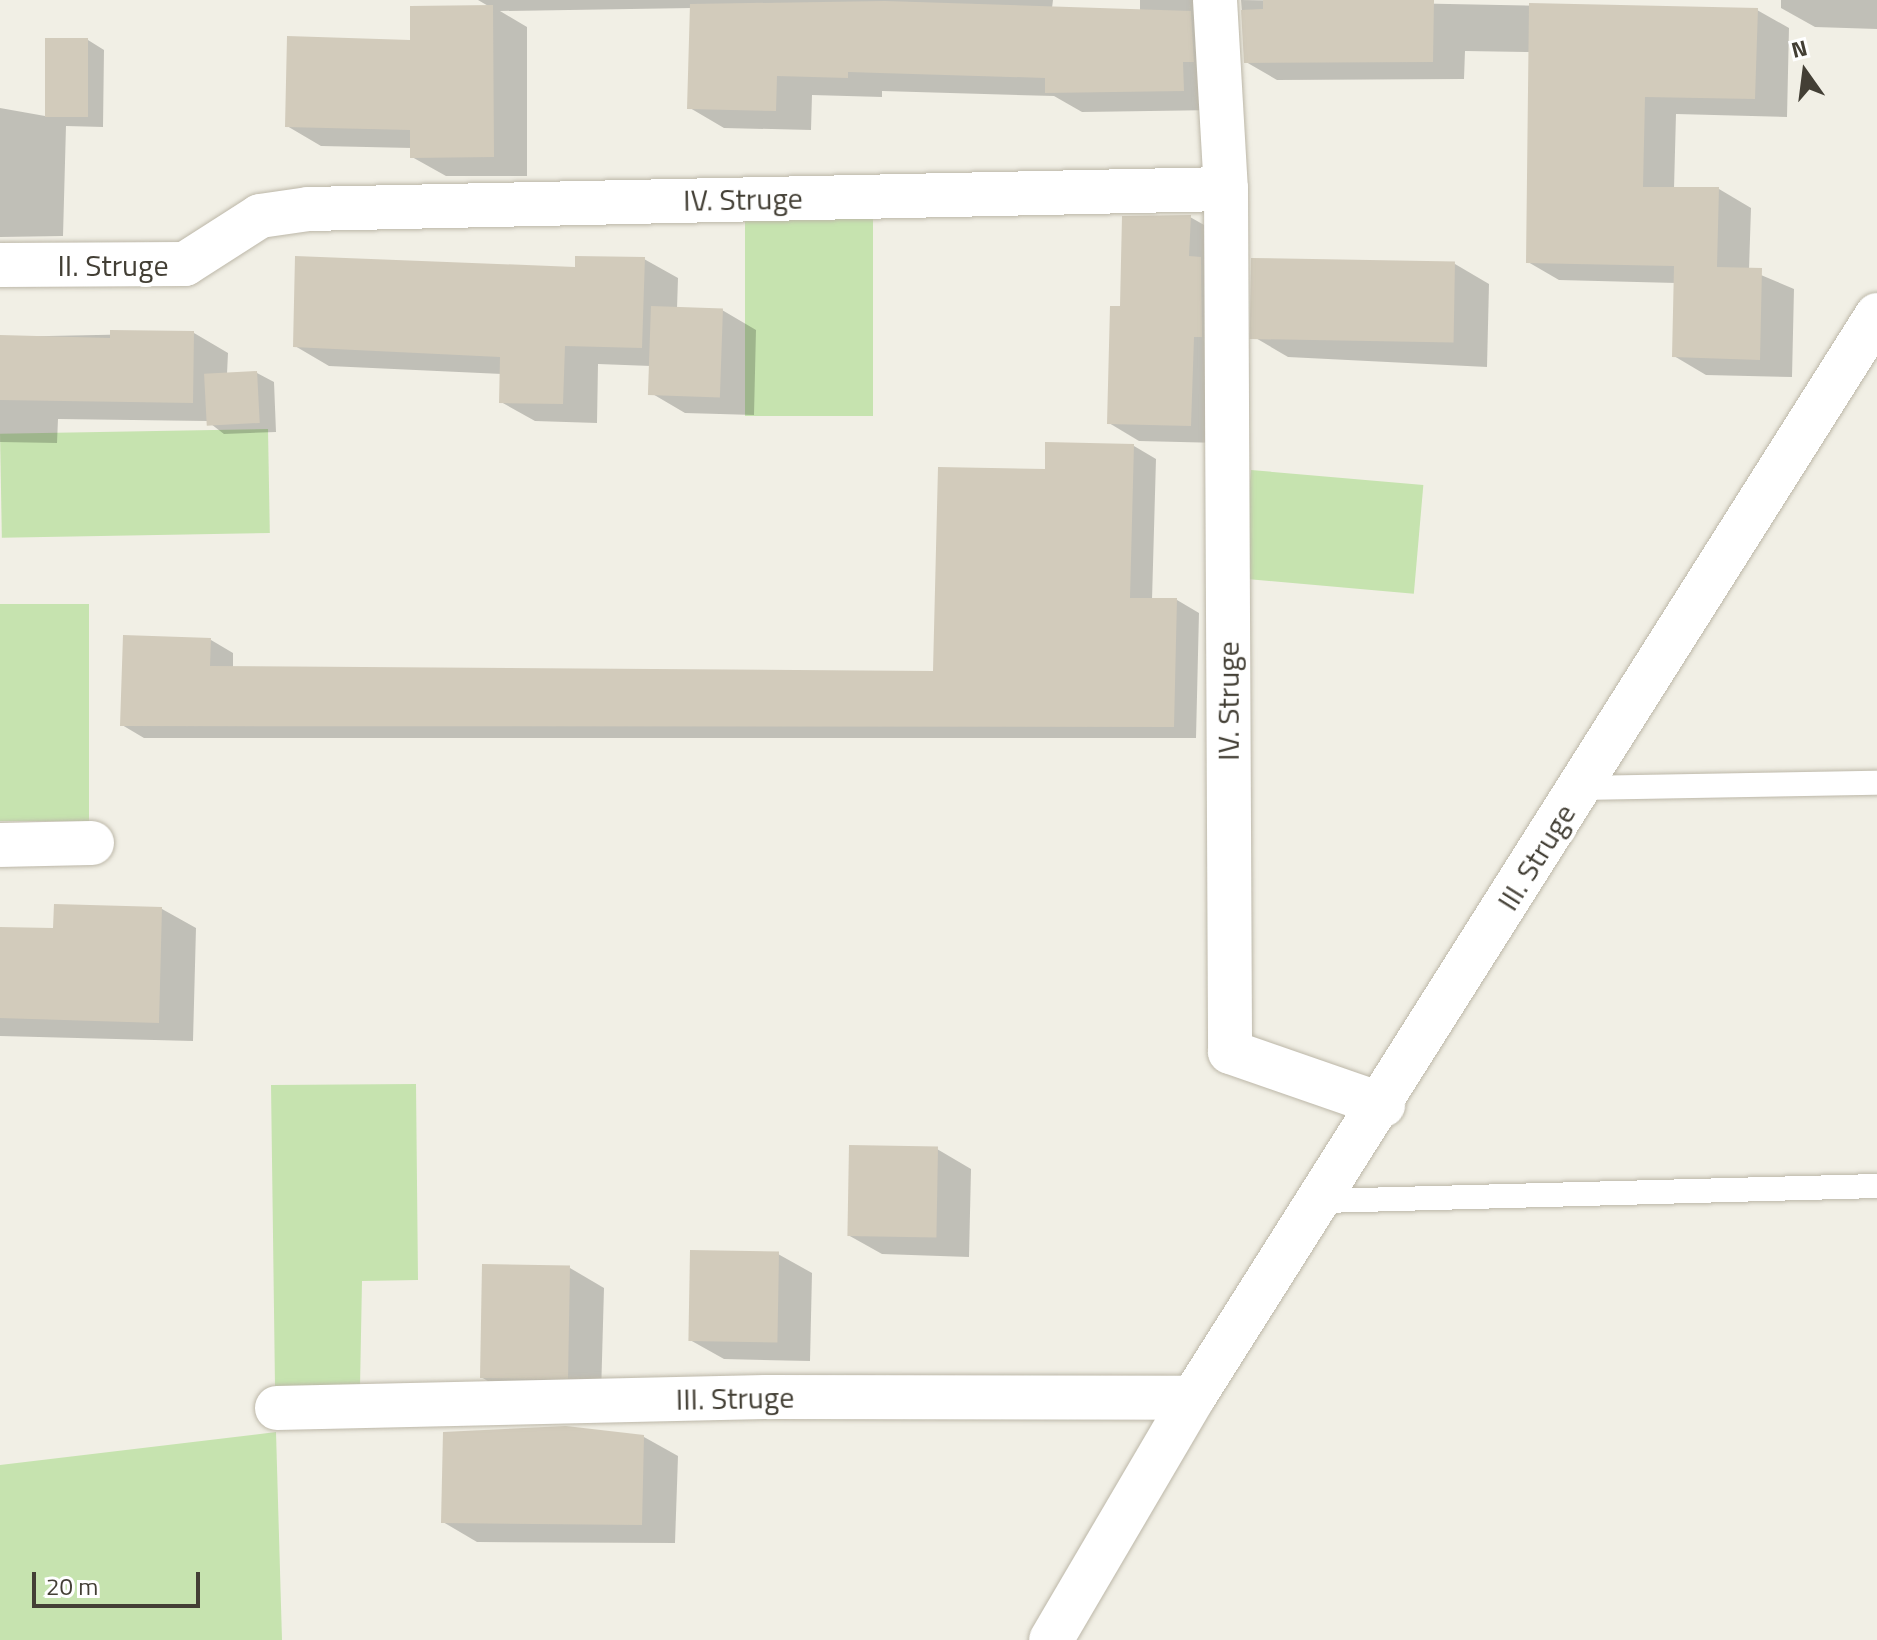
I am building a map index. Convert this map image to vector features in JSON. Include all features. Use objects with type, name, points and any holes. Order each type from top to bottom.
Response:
[{"type":"street","name":"IV. Struge","points":[[1215,0],[1226,189],[1230,1052],[1383,1105]]},
{"type":"street","name":"IV. Struge","points":[[260,216],[1226,189]]},
{"type":"street","name":"II. Struge","points":[[0,265],[185,264],[260,216]]},
{"type":"street","name":"III. Struge","points":[[1051,1640],[1193,1398],[1323,1201],[1877,315]]},
{"type":"street","points":[[0,845],[92,843]]},
{"type":"street","name":"III. Struge","points":[[277,1408],[765,1397],[1193,1398]]},
{"type":"lane","points":[[1579,788],[1877,783]]},
{"type":"lane","points":[[1323,1201],[1877,1186]]},
{"type":"green space","points":[[745,208],[873,208],[873,416],[745,416]]},
{"type":"green space","points":[[268,429],[270,533],[2,538],[0,434]]},
{"type":"green space","points":[[1251,470],[1423,485],[1414,594],[1242,579]]},
{"type":"green space","points":[[0,604],[89,604],[89,821],[0,821]]},
{"type":"green space","points":[[416,1084],[418,1280],[362,1281],[360,1388],[275,1386],[271,1085]]},
{"type":"green space","points":[[276,1432],[282,1640],[0,1640],[0,1465]]},
{"type":"building","points":[[1263,0],[1434,0],[1433,62],[1244,63],[1241,10],[1263,9]]},
{"type":"building","points":[[885,1],[1191,11],[1194,62],[1183,62],[1184,91],[1045,93],[1045,78],[848,72],[848,78],[777,76],[776,111],[687,109],[690,4]]},
{"type":"building","points":[[1529,3],[1758,8],[1755,99],[1645,97],[1643,187],[1719,187],[1717,267],[1762,268],[1760,360],[1672,357],[1674,266],[1526,263]]},
{"type":"building","points":[[493,5],[494,157],[410,158],[410,130],[285,127],[287,36],[410,40],[410,6]]},
{"type":"building","points":[[45,38],[88,38],[88,117],[45,117]]},
{"type":"building","points":[[1191,215],[1189,256],[1201,257],[1202,337],[1194,337],[1191,426],[1107,424],[1110,306],[1120,306],[1122,216]]},
{"type":"building","points":[[295,256],[575,267],[575,256],[645,257],[642,348],[565,346],[563,404],[499,403],[500,357],[293,347]]},
{"type":"building","points":[[1251,258],[1455,262],[1454,343],[1250,339]]},
{"type":"building","points":[[651,306],[723,309],[720,397],[648,395]]},
{"type":"building","points":[[110,330],[194,331],[193,403],[0,400],[0,335],[110,338]]},
{"type":"building","points":[[257,371],[260,423],[207,426],[204,374]]},
{"type":"building","points":[[1045,442],[1134,444],[1130,598],[1177,598],[1174,727],[120,726],[123,635],[211,638],[210,666],[933,671],[938,467],[1045,469]]},
{"type":"building","points":[[54,904],[162,907],[159,1023],[0,1018],[0,927],[53,928]]},
{"type":"building","points":[[849,1145],[938,1147],[936,1238],[847,1236]]},
{"type":"building","points":[[690,1250],[779,1252],[777,1343],[688,1341]]},
{"type":"building","points":[[482,1264],[570,1266],[568,1380],[480,1378]]},
{"type":"building","points":[[566,1426],[644,1435],[642,1525],[441,1523],[443,1432]]}]
